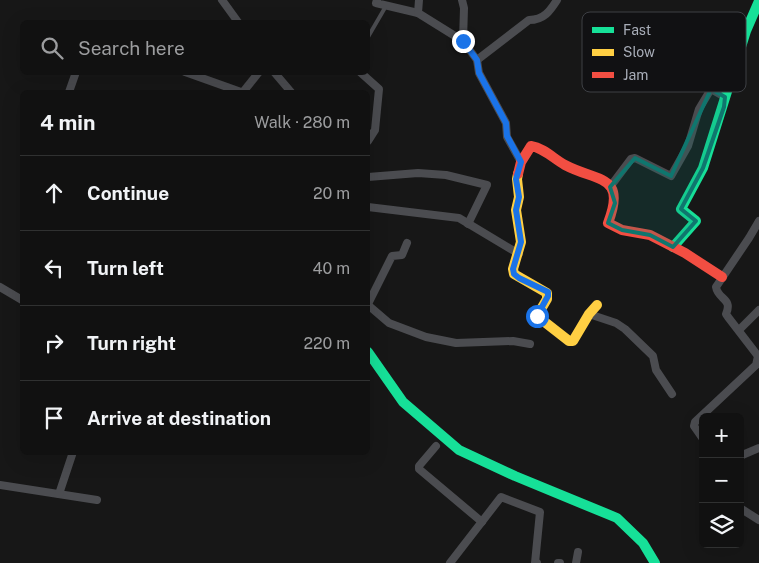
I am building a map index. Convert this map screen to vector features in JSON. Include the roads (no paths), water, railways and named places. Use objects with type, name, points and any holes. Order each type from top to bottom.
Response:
[{"type":"street","points":[[222,0],[237,20]]},
{"type":"street","points":[[377,0],[376,3],[418,13],[463,41],[477,60],[479,73],[506,123],[507,136],[521,162]]},
{"type":"street","points":[[418,13],[419,0]]},
{"type":"street","points":[[462,0],[464,8],[463,41]]},
{"type":"street","points":[[477,60],[529,20],[536,20],[548,14],[557,0]]},
{"type":"street","points":[[746,32],[759,1]]},
{"type":"street","points":[[70,90],[75,75]]},
{"type":"street","points":[[194,75],[236,90]]},
{"type":"street","points":[[244,90],[256,75]]},
{"type":"street","points":[[277,75],[289,90]]},
{"type":"street","points":[[363,75],[379,89],[374,130],[370,137]]},
{"type":"street","points":[[610,187],[631,159],[635,158],[671,176],[688,146],[699,109],[709,92]]},
{"type":"street","points":[[716,92],[725,97]]},
{"type":"street","points":[[673,248],[696,221],[681,209],[703,168],[727,92]]},
{"type":"street","points":[[598,306],[590,314],[574,342],[569,341],[538,317],[537,314],[548,294],[514,274],[513,269],[521,242],[517,223],[516,210],[519,197],[516,179],[521,162],[528,149],[532,146],[537,147],[567,166],[600,179],[610,187],[615,196],[615,203],[608,224],[622,230],[650,235],[722,277]]},
{"type":"street","points":[[370,177],[418,173],[446,175],[487,185],[468,224]]},
{"type":"street","points":[[370,207],[459,218],[519,254]]},
{"type":"street","points":[[705,413],[758,367],[758,356],[726,314],[729,307],[728,304],[717,292],[716,287],[750,238],[759,221]]},
{"type":"street","points":[[370,301],[392,256],[402,255],[407,243]]},
{"type":"street","points":[[0,287],[20,299]]},
{"type":"street","points":[[370,307],[389,323],[426,337],[456,343],[513,341],[530,344]]},
{"type":"street","points":[[739,330],[759,310]]},
{"type":"street","points":[[590,314],[616,323],[653,356],[656,370],[672,394]]},
{"type":"street","points":[[370,355],[403,402],[459,450],[515,476],[617,518],[643,543],[655,563]]},
{"type":"street","points":[[699,419],[694,426],[699,433]]},
{"type":"street","points":[[436,446],[419,468],[482,522]]},
{"type":"street","points":[[744,454],[759,448]]},
{"type":"street","points":[[59,494],[72,455]]},
{"type":"street","points":[[0,485],[97,500]]},
{"type":"street","points":[[450,563],[501,497],[540,512],[535,563],[537,563]]},
{"type":"street","points":[[744,511],[759,520]]},
{"type":"street","points":[[576,563],[578,552]]},
{"type":"lane","points":[[370,34],[386,6]]}]
